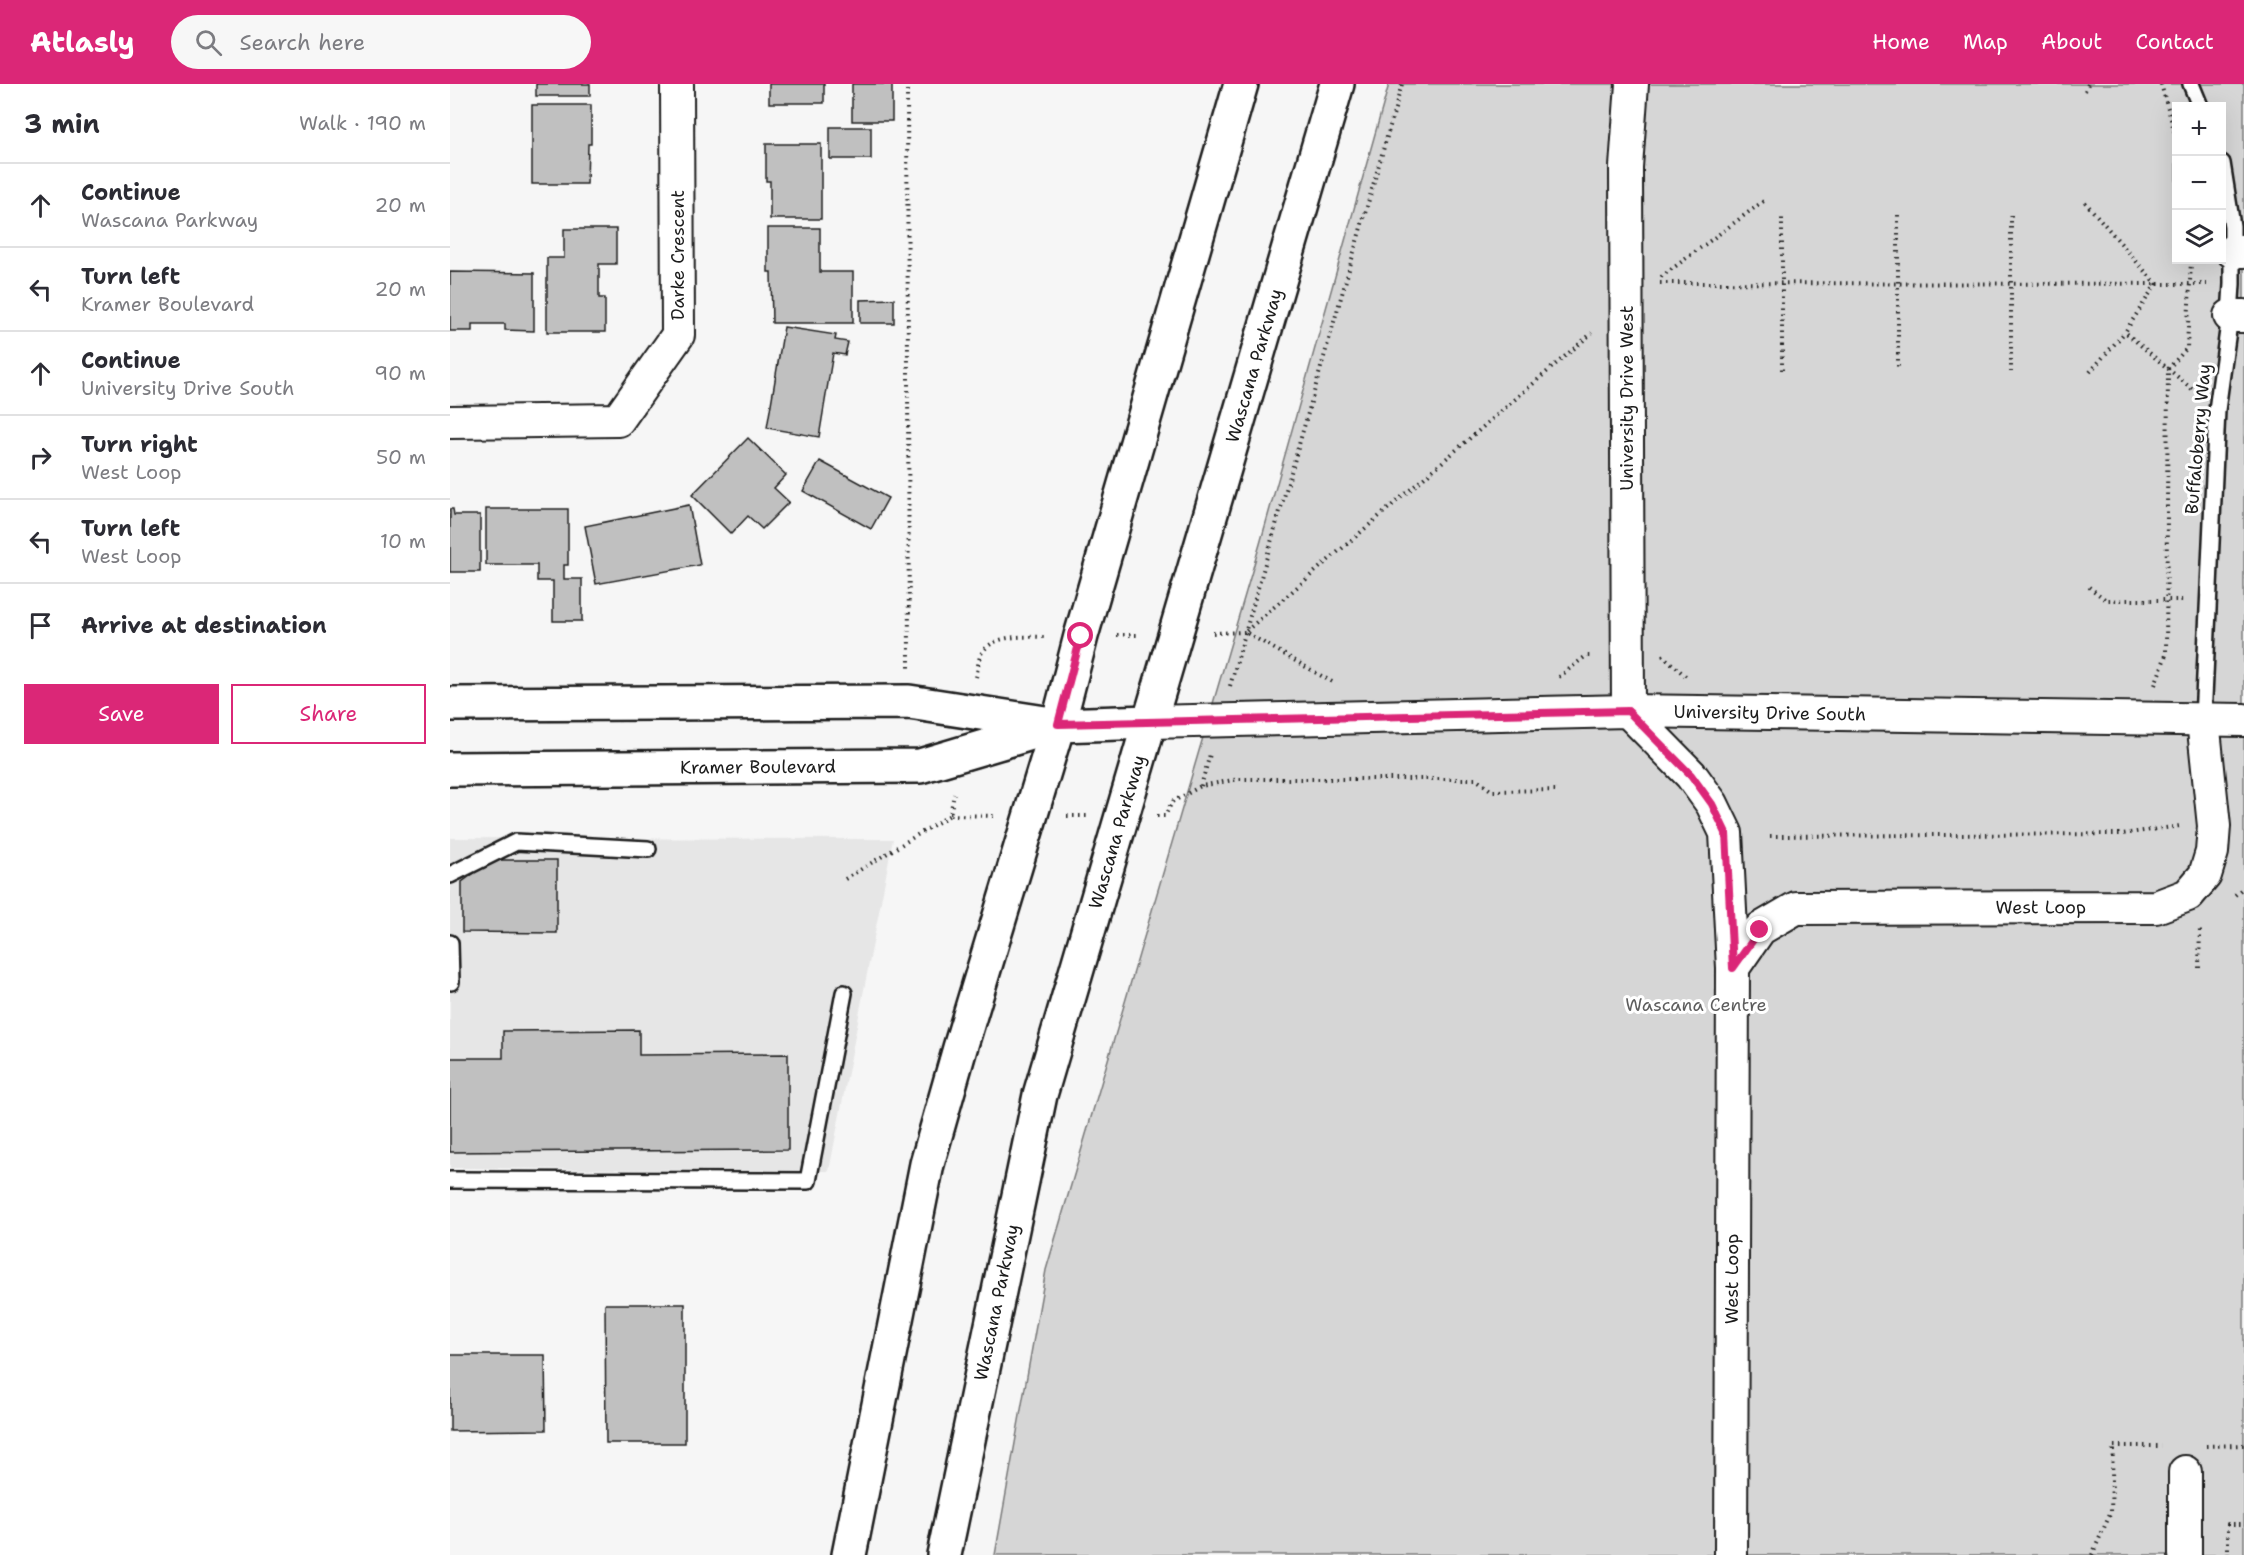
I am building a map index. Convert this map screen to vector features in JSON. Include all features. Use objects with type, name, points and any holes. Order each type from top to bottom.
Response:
[{"type":"main road","points":[[849,1555],[927,1164],[1058,724],[1081,636],[1240,84]]},
{"type":"main road","name":"Wascana Parkway","points":[[944,1555],[1040,1095],[1337,84]]},
{"type":"main road","name":"Kramer Boulevard","points":[[450,704],[909,702],[1058,724],[1150,722]]},
{"type":"main road","name":"Kramer Boulevard","points":[[450,769],[920,766],[1058,724]]},
{"type":"street","name":"Darke Crescent","points":[[450,422],[618,420],[678,335],[677,84]]},
{"type":"street","name":"University Drive West","points":[[1628,711],[1626,167],[1632,84]]},
{"type":"street","name":"University Drive South","points":[[1150,722],[1628,711],[2244,720]]},
{"type":"street","name":"West Loop","points":[[1628,711],[1691,775],[1712,804],[1726,833],[1733,968],[1731,1555]]},
{"type":"street","name":"West Loop","points":[[1733,968],[1760,930],[1796,908],[2156,907],[2188,895],[2205,875],[2212,852],[2214,826],[2203,720]]},
{"type":"street","points":[[2185,1455],[2185,1555]]},
{"type":"lane","points":[[2191,84],[2198,102]]},
{"type":"lane","name":"Buffaloberry Way","points":[[2203,720],[2217,410],[2237,316],[2232,284],[2238,251],[2226,188]]},
{"type":"lane","points":[[450,875],[516,842],[648,849]]},
{"type":"lane","points":[[450,943],[451,982]]},
{"type":"lane","points":[[450,1180],[808,1181],[844,993]]},
{"type":"path","points":[[907,84],[909,702]]},
{"type":"path","points":[[1201,786],[1402,84]]},
{"type":"path","points":[[2085,91],[2088,84]]},
{"type":"path","points":[[2161,84],[2172,124]]},
{"type":"path","points":[[1765,200],[1653,283],[2232,284]]},
{"type":"path","points":[[2085,202],[2156,284]]},
{"type":"path","points":[[1782,215],[1782,370]]},
{"type":"path","points":[[1898,215],[1898,370]]},
{"type":"path","points":[[2011,215],[2011,372]]},
{"type":"path","points":[[2154,688],[2166,655],[2168,369],[2187,348],[2191,264]]},
{"type":"path","points":[[2090,372],[2125,332],[2156,284]]},
{"type":"path","points":[[2125,332],[2217,410]]},
{"type":"path","points":[[2089,587],[2106,600],[2208,600]]},
{"type":"path","points":[[950,816],[1165,816],[1172,802],[1201,786],[1239,778],[1476,778],[1492,791],[1559,790]]},
{"type":"path","points":[[1770,836],[2122,834],[2187,825],[2214,826]]},
{"type":"path","points":[[2226,903],[2244,887]]},
{"type":"path","points":[[2199,968],[2200,927],[2209,919]]},
{"type":"path","points":[[2092,1555],[2111,1512],[2113,1446],[2185,1455],[2244,1445]]},
{"type":"path","points":[[2228,1555],[2228,1524],[2244,1524]]},
{"type":"shaded area","points":[[450,838],[893,839],[829,1171],[450,1168]]},
{"type":"green space","name":"Wascana Centre","points":[[1389,84],[2244,84],[2244,1555],[995,1555],[1046,1270],[1260,544]]},
{"type":"building","points":[[536,84],[590,84],[590,96],[536,96]]},
{"type":"building","points":[[769,84],[824,84],[824,103],[769,103]]},
{"type":"building","points":[[852,84],[892,84],[892,121],[852,121]]},
{"type":"building","points":[[532,105],[591,105],[591,144],[588,144],[587,184],[532,184]]},
{"type":"building","points":[[830,127],[871,127],[871,159],[830,159]]},
{"type":"building","points":[[766,144],[821,144],[821,219],[770,219],[770,181],[766,181]]},
{"type":"building","points":[[768,228],[820,228],[820,272],[853,272],[853,323],[772,323],[771,272],[768,272]]},
{"type":"building","points":[[564,229],[616,229],[616,264],[599,264],[599,298],[605,298],[605,332],[547,332],[547,258],[564,258]]},
{"type":"building","points":[[450,272],[534,273],[534,331],[505,330],[505,324],[472,324],[472,331],[450,331]]},
{"type":"building","points":[[894,299],[894,323],[860,323],[860,300]]},
{"type":"building","points":[[784,327],[836,335],[835,340],[848,342],[845,355],[833,353],[819,437],[767,428]]},
{"type":"building","points":[[748,438],[786,475],[774,488],[789,502],[762,529],[748,516],[731,534],[692,495]]},
{"type":"building","points":[[820,461],[888,498],[871,529],[803,491]]},
{"type":"building","points":[[689,505],[700,565],[596,584],[585,526]]},
{"type":"building","points":[[450,509],[453,509],[454,515],[480,515],[480,572],[450,572]]},
{"type":"building","points":[[486,509],[568,509],[568,565],[564,565],[564,579],[582,579],[582,621],[553,621],[553,581],[537,581],[537,565],[486,565]]},
{"type":"building","points":[[492,860],[557,860],[557,933],[462,932],[462,882]]},
{"type":"building","points":[[639,1030],[639,1055],[788,1054],[788,1150],[450,1152],[450,1058],[503,1058],[503,1031]]},
{"type":"building","points":[[605,1304],[685,1304],[685,1443],[606,1443]]},
{"type":"building","points":[[450,1355],[545,1355],[546,1430],[450,1431]]},
{"type":"route","points":[[1081,636],[1058,724],[1628,711],[1691,775],[1712,804],[1726,833],[1733,968],[1760,930]]}]
